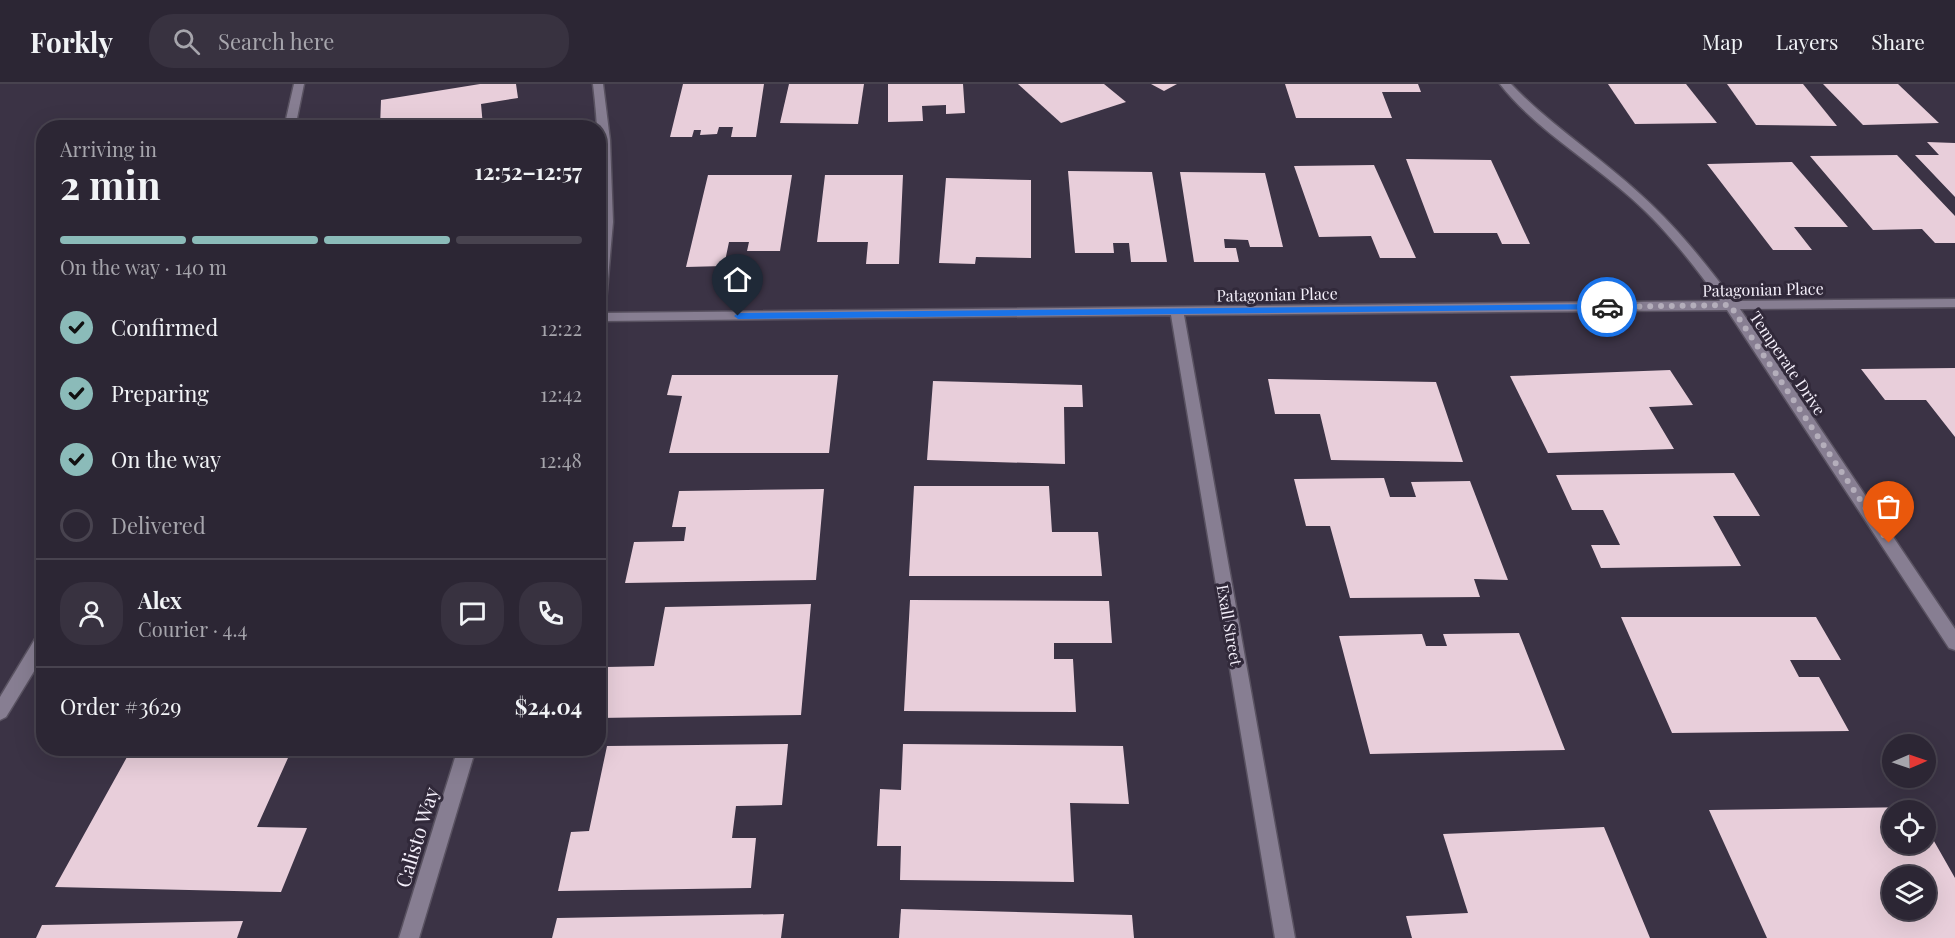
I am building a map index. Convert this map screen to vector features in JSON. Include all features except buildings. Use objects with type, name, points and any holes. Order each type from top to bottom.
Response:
[{"type":"street","points":[[291,120],[299,84]]},
{"type":"street","points":[[597,84],[602,120]]},
{"type":"street","name":"Temperate Drive","points":[[1505,84],[1524,104],[1636,196],[1687,248],[1730,305],[1955,643]]},
{"type":"street","points":[[606,181],[606,234]]},
{"type":"street","name":"Patagonian Place","points":[[606,318],[1955,303]]},
{"type":"street","name":"Exall Street","points":[[1177,311],[1285,938]]},
{"type":"street","points":[[0,712],[36,652]]},
{"type":"street","name":"Calisto Way","points":[[408,938],[465,756]]},
{"type":"way so far","points":[[1607,307],[1730,305],[1889,543]]},
{"type":"route","points":[[738,316],[1607,307]]}]
